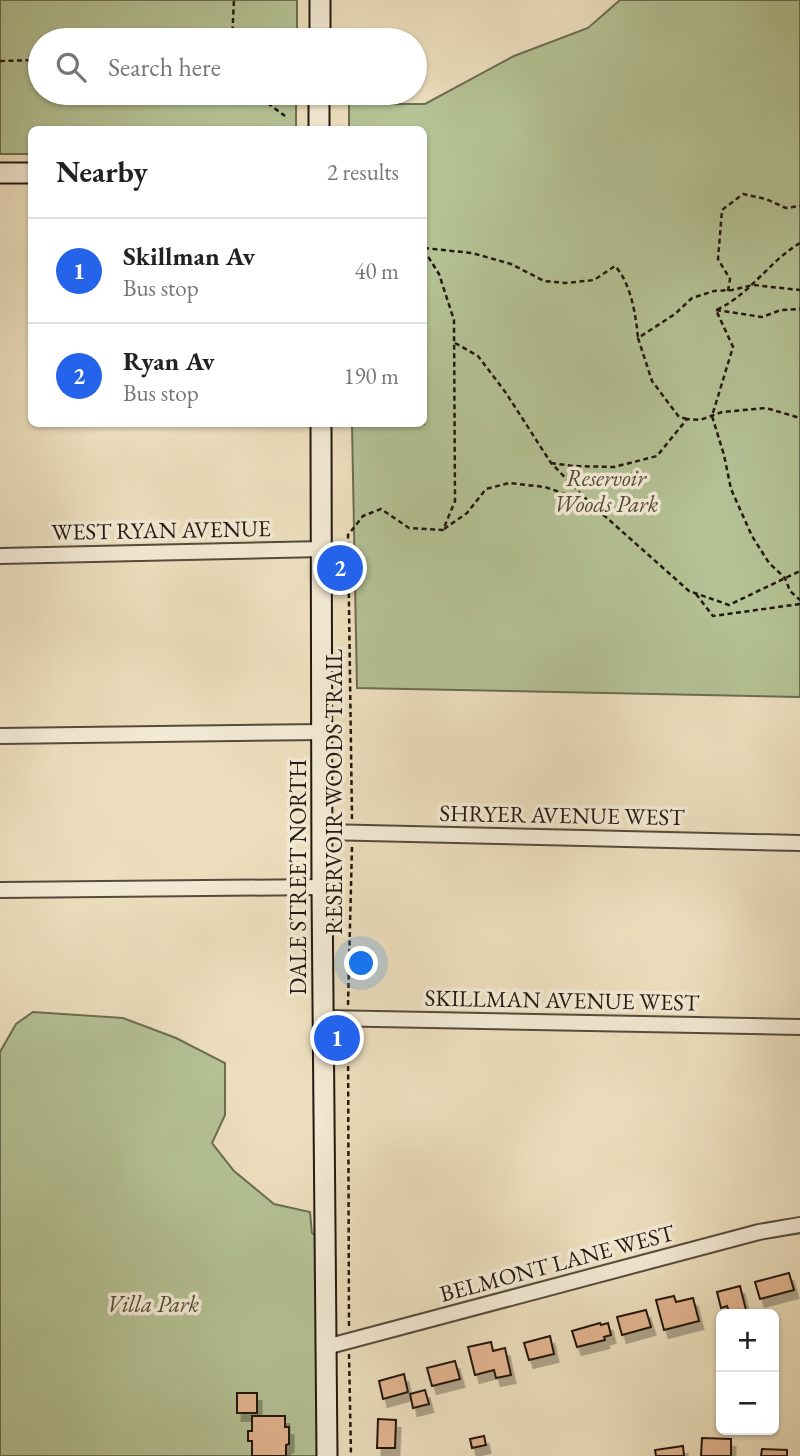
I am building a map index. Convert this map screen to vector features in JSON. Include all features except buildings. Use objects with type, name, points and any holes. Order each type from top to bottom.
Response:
[{"type":"main road","points":[[320,0],[320,28]]},
{"type":"main road","points":[[319,105],[319,126]]},
{"type":"main road","points":[[0,173],[28,173]]},
{"type":"main road","name":"DALE STREET NORTH","points":[[321,427],[327,1456]]},
{"type":"street","name":"WEST RYAN AVENUE","points":[[0,556],[323,549]]},
{"type":"street","points":[[0,736],[321,732]]},
{"type":"street","name":"SHRYER AVENUE WEST","points":[[322,832],[800,843]]},
{"type":"street","points":[[0,890],[322,887]]},
{"type":"street","name":"SKILLMAN AVENUE WEST","points":[[324,1018],[800,1027]]},
{"type":"street","name":"BELMONT LANE WEST","points":[[326,1348],[759,1232],[800,1225]]},
{"type":"path","points":[[233,28],[234,0]]},
{"type":"path","points":[[0,61],[28,60]]},
{"type":"path","points":[[270,105],[285,116]]},
{"type":"path","points":[[728,291],[730,279],[718,259],[722,210],[743,194],[766,199],[786,208],[800,206]]},
{"type":"path","points":[[716,310],[733,303],[783,253],[800,243]]},
{"type":"path","points":[[427,249],[472,253],[511,264],[544,281],[566,283],[594,280],[615,266],[621,272],[629,295],[638,338],[652,381],[679,417],[700,420],[722,412],[765,408],[800,418]]},
{"type":"path","points":[[427,254],[439,274],[454,320],[456,502],[443,530]]},
{"type":"path","points":[[638,338],[675,314],[692,298],[714,291],[728,291],[752,285],[800,290]]},
{"type":"path","points":[[716,310],[762,317],[781,310],[800,309]]},
{"type":"path","points":[[716,310],[733,347],[712,416],[731,489],[769,563],[785,578],[790,591],[800,602]]},
{"type":"path","points":[[454,342],[478,356],[551,463],[589,502],[689,591],[729,605],[800,571]]},
{"type":"path","points":[[551,463],[614,467],[657,456],[687,419]]},
{"type":"path","points":[[443,530],[467,513],[486,489],[509,483],[545,487],[589,502]]},
{"type":"path","name":"RESERVOIR WOODS TRAIL","points":[[351,1456],[348,1018],[352,833],[348,535],[363,516],[380,509],[409,528],[443,530]]},
{"type":"path","points":[[696,593],[713,616],[800,602]]},
{"type":"green space","points":[[0,0],[297,0],[297,28],[28,28],[28,105],[296,105],[296,126],[28,126],[28,154],[0,154]]},
{"type":"green space","name":"Reservoir Woods Park","points":[[620,0],[800,0],[800,697],[357,688],[352,427],[427,427],[427,126],[349,126],[349,105],[427,105],[514,56],[588,28]]},
{"type":"green space","name":"Villa Park","points":[[33,1012],[123,1018],[176,1038],[225,1063],[225,1115],[212,1143],[234,1171],[274,1204],[310,1212],[312,1233],[326,1243],[327,1456],[0,1456],[0,1052],[16,1024]]},
{"type":"place","name":"Ryan Av","points":[[340,568]]},
{"type":"place","name":"Skillman Av","points":[[337,1038]]}]
